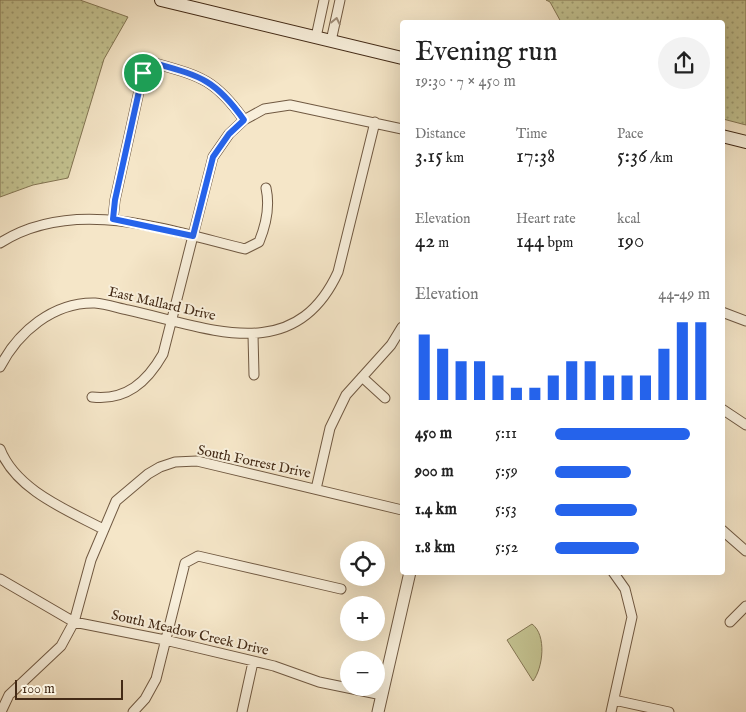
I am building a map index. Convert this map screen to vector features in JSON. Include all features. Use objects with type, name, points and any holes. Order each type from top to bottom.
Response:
[{"type":"main road","points":[[161,0],[400,58]]},
{"type":"main road","points":[[725,137],[746,142]]},
{"type":"street","points":[[316,37],[324,0]]},
{"type":"street","points":[[331,41],[340,0]]},
{"type":"street","points":[[113,219],[115,200],[143,73],[154,63],[199,76],[216,86],[231,101],[244,120]]},
{"type":"street","points":[[92,397],[108,399],[125,393],[143,382],[163,354],[213,157],[229,134],[244,120],[264,110],[290,105],[400,128]]},
{"type":"street","name":"East Mallard Drive","points":[[0,367],[9,349],[27,330],[50,314],[70,307],[95,303],[234,334],[253,335],[282,328],[298,321],[318,304],[330,288],[344,249],[375,122]]},
{"type":"street","points":[[0,243],[42,225],[72,220],[113,219],[245,249],[259,242],[264,231],[269,200],[266,188]]},
{"type":"street","points":[[725,313],[746,320]]},
{"type":"street","points":[[316,489],[330,428],[346,395],[391,344],[400,330]]},
{"type":"street","points":[[253,335],[254,375]]},
{"type":"street","points":[[362,377],[385,398]]},
{"type":"street","points":[[725,411],[746,425]]},
{"type":"street","points":[[0,449],[14,472],[43,497],[103,530]]},
{"type":"street","name":"South Forrest Drive","points":[[1,712],[10,695],[61,646],[74,622],[91,560],[116,501],[148,474],[174,462],[197,461],[400,510]]},
{"type":"street","points":[[725,533],[746,551]]},
{"type":"street","points":[[133,712],[145,699],[156,679],[186,563],[198,556],[341,589]]},
{"type":"street","points":[[385,682],[409,575]]},
{"type":"street","points":[[611,712],[632,617],[625,589],[615,575]]},
{"type":"street","name":"South Meadow Creek Drive","points":[[0,579],[74,622],[165,640],[274,666],[320,682],[340,686]]},
{"type":"street","points":[[730,622],[746,606]]},
{"type":"street","points":[[242,712],[253,662]]},
{"type":"street","points":[[378,712],[382,696]]},
{"type":"street","points":[[614,700],[669,712]]},
{"type":"shaded area","points":[[0,0],[80,0],[128,17],[104,59],[68,178],[33,185],[0,197]]},
{"type":"shaded area","points":[[546,0],[746,0],[746,125],[725,120],[725,20],[560,20],[550,2]]},
{"type":"shaded area","points":[[532,624],[537,629],[542,643],[541,660],[533,681],[507,640]]},
{"type":"route","points":[[154,63],[199,76],[216,86],[231,101],[244,120],[229,134],[213,157],[193,236],[113,219],[115,200],[143,73],[154,63]]}]
